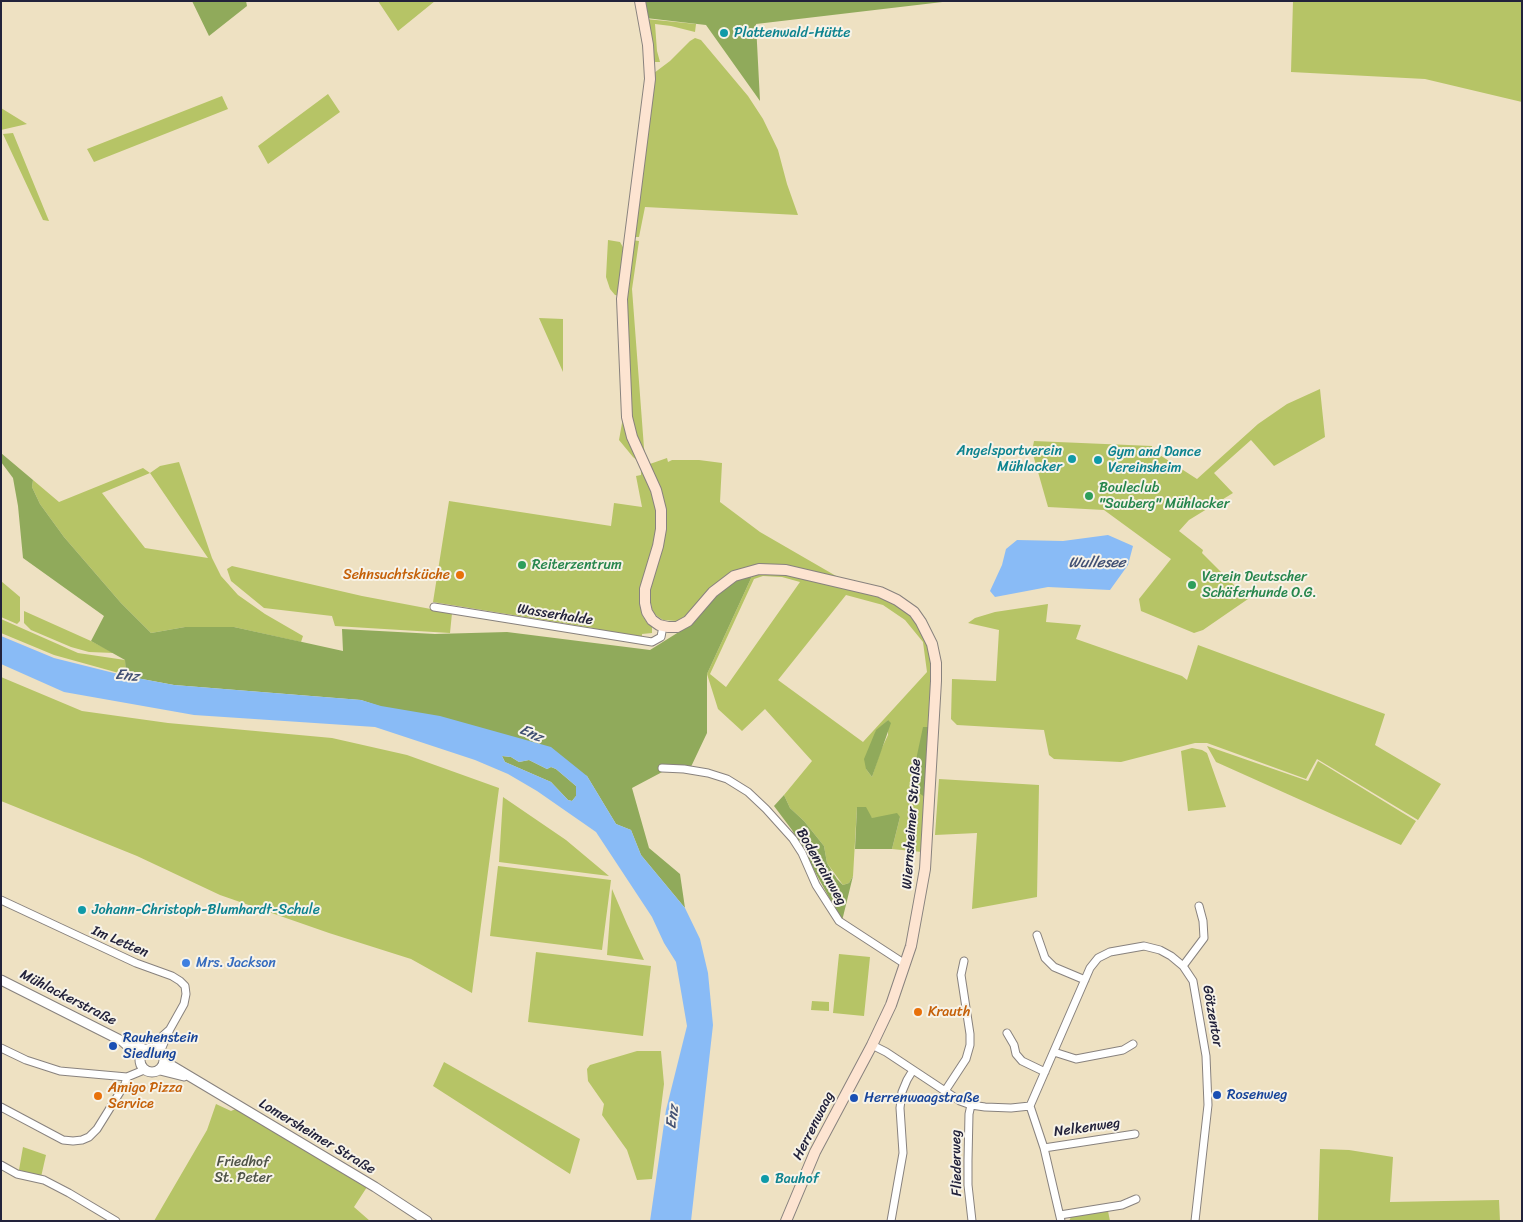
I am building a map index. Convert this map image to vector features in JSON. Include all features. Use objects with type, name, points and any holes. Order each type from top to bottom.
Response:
[{"type":"main road","points":[[640,1],[649,53],[650,79],[625,267],[622,299],[623,329],[627,417],[634,441],[656,490],[661,516],[658,546],[646,584],[644,603],[652,620],[663,626]]},
{"type":"main road","name":"Wiernsheimer Straße","points":[[663,626],[677,627],[688,621],[713,592],[734,576],[759,569],[786,570],[874,591],[898,600],[914,612],[932,644],[936,663],[936,681],[925,869],[911,946],[891,1005],[872,1045]]},
{"type":"main road","name":"Herrenwaag","points":[[786,1221],[815,1152],[872,1045]]},
{"type":"street","name":"Wasserhalde","points":[[434,607],[652,642],[661,637],[663,626]]},
{"type":"street","name":"Bodenrainweg","points":[[662,768],[684,769],[708,774],[726,780],[748,792],[793,839],[802,853],[816,885],[839,921],[905,964]]},
{"type":"street","name":"Im Letten","points":[[1,900],[102,948],[180,981],[185,986],[184,1004],[170,1029],[154,1050]]},
{"type":"street","points":[[1183,966],[1204,938],[1203,921],[1199,906]]},
{"type":"street","points":[[1037,935],[1045,958],[1054,967],[1085,980]]},
{"type":"street","name":"Götzentor","points":[[1030,1106],[1090,968],[1098,958],[1110,952],[1144,946],[1166,953],[1183,966],[1193,981],[1206,1056],[1209,1087],[1207,1120],[1195,1221]]},
{"type":"street","points":[[945,1091],[966,1059],[970,1045],[961,975],[964,961]]},
{"type":"street","name":"Mühlackerstraße","points":[[1,980],[122,1041],[154,1050]]},
{"type":"street","points":[[1007,1033],[1014,1045],[1016,1054],[1022,1061],[1045,1072]]},
{"type":"street","name":"Mühlackerstraße","points":[[122,1041],[140,1058]]},
{"type":"street","points":[[1054,1052],[1076,1059],[1123,1050],[1133,1044]]},
{"type":"street","points":[[872,1045],[960,1101],[971,1105],[1011,1108],[1030,1106],[1044,1148],[1060,1218],[1122,1205],[1136,1199]]},
{"type":"street","points":[[1,1048],[26,1060],[60,1071],[127,1077],[144,1070]]},
{"type":"street","points":[[154,1050],[164,1061],[160,1070],[150,1072],[144,1070],[140,1064],[140,1058],[154,1050]]},
{"type":"street","name":"Lomersheimer Straße","points":[[164,1061],[375,1187],[427,1221]]},
{"type":"street","name":"Lomersheimer Straße","points":[[160,1070],[192,1078]]},
{"type":"street","points":[[891,1221],[903,1153],[900,1108],[902,1092],[913,1070]]},
{"type":"street","points":[[1,1107],[63,1140],[73,1142],[82,1140],[90,1137],[98,1129],[125,1084],[127,1077]]},
{"type":"street","name":"Fliederweg","points":[[971,1105],[969,1114],[968,1176],[972,1221]]},
{"type":"street","name":"Nelkenweg","points":[[1044,1148],[1135,1134]]},
{"type":"street","points":[[1,1165],[17,1174],[44,1180],[116,1221]]},
{"type":"green space","points":[[192,1],[246,1],[247,6],[209,36]]},
{"type":"green space","points":[[378,1],[435,1],[398,31]]},
{"type":"green space","points":[[643,1],[951,1],[756,24],[760,101],[706,25],[646,18]]},
{"type":"green space","points":[[1293,1],[1522,1],[1522,102],[1425,79],[1291,72]]},
{"type":"green space","points":[[646,19],[696,24],[695,32],[655,24],[657,51],[660,62],[655,62],[653,60]]},
{"type":"green space","points":[[695,38],[701,40],[748,96],[763,119],[778,150],[798,215],[645,207],[639,237],[633,237],[654,73]]},
{"type":"green space","points":[[328,94],[340,112],[268,164],[258,146]]},
{"type":"green space","points":[[222,96],[228,109],[94,162],[87,149]]},
{"type":"green space","points":[[1,108],[27,124],[1,130]]},
{"type":"green space","points":[[13,133],[49,221],[43,220],[3,134]]},
{"type":"green space","points":[[608,240],[620,242],[624,249],[620,296],[615,295],[610,289],[606,277]]},
{"type":"green space","points":[[632,240],[639,241],[632,289],[644,448],[647,465],[667,458],[668,462],[672,460],[699,460],[722,463],[720,502],[760,532],[843,580],[768,566],[677,621],[663,620],[654,614],[649,593],[664,533],[632,424],[626,306]]},
{"type":"green space","points":[[539,318],[563,319],[563,372]]},
{"type":"green space","points":[[1320,389],[1325,437],[1274,466],[1251,440],[1214,473],[1233,493],[1189,520],[1179,531],[1203,550],[1202,553],[1248,599],[1203,630],[1194,633],[1141,611],[1139,599],[1171,559],[1104,510],[1048,507],[1032,451],[1034,441],[1152,446],[1152,450],[1197,479],[1258,424],[1287,404]]},
{"type":"green space","points":[[624,412],[639,462],[619,440]]},
{"type":"green space","points":[[1,453],[33,480],[32,487],[40,504],[64,537],[121,603],[151,633],[185,627],[234,627],[343,651],[342,629],[435,634],[507,632],[650,650],[682,630],[716,593],[735,580],[753,574],[707,674],[707,733],[689,771],[666,770],[632,788],[649,848],[680,874],[685,908],[641,855],[631,830],[616,824],[587,776],[361,700],[174,685],[126,676],[125,660],[91,641],[104,616],[23,558],[13,478],[1,462]]},
{"type":"green space","points":[[179,462],[212,558],[221,576],[238,595],[265,614],[303,636],[301,642],[234,627],[185,627],[151,633],[121,603],[64,537],[40,504],[32,487],[33,480],[59,502],[143,468],[150,473],[160,466]],"holes":[[[150,473],[208,558],[145,548],[102,493]]]},
{"type":"green space","name":"Reiterzentrum","points":[[641,470],[651,486],[658,515],[654,546],[640,596],[642,615],[648,624],[652,626],[652,633],[642,634],[642,639],[593,632],[593,628],[433,602],[449,501],[611,526],[614,503],[642,507],[636,476],[641,475]]},
{"type":"green space","points":[[232,566],[362,596],[452,613],[450,633],[335,626],[332,616],[264,608],[231,581],[227,569]]},
{"type":"green space","points":[[753,574],[792,575],[869,593],[892,601],[913,617],[926,638],[933,669],[929,727],[923,727],[926,798],[922,852],[892,849],[900,817],[872,818],[857,807],[853,876],[849,883],[843,885],[827,863],[824,846],[804,821],[790,808],[784,795],[812,761],[765,709],[742,731],[718,709],[707,674]],"holes":[[[763,576],[782,577],[800,582],[726,687],[710,674],[754,579]],[[846,595],[883,605],[905,620],[923,642],[927,672],[863,742],[778,680]],[[888,720],[888,735],[872,777],[866,769],[876,731]]]},
{"type":"green space","points":[[1,581],[20,597],[20,621],[17,624],[1,617]]},
{"type":"green space","points":[[1048,604],[1046,622],[1081,625],[1076,639],[1182,676],[1187,680],[1198,645],[1385,714],[1375,745],[1441,784],[1418,820],[1317,759],[1306,779],[1207,743],[1195,743],[1121,762],[1054,759],[1049,755],[1044,730],[957,725],[951,719],[952,679],[996,681],[999,630],[968,623],[975,618],[995,612]]},
{"type":"green space","points":[[24,611],[114,653],[89,652],[71,647],[31,630],[24,623]]},
{"type":"green space","points":[[1,619],[78,653],[125,660],[126,675],[54,655],[1,633]]},
{"type":"green space","points":[[1,677],[82,711],[168,723],[332,738],[407,755],[499,788],[472,993],[411,959],[220,895],[137,856],[1,801]]},
{"type":"green space","points":[[888,720],[891,723],[872,777],[866,769],[864,759],[876,730]]},
{"type":"green space","points":[[923,727],[929,727],[926,798],[915,790],[913,774]]},
{"type":"green space","points":[[1207,746],[1308,781],[1318,761],[1416,821],[1401,845],[1216,762]]},
{"type":"green space","points":[[1192,748],[1207,753],[1226,807],[1188,811],[1181,751]]},
{"type":"green space","points":[[502,756],[511,757],[519,762],[529,760],[547,769],[551,767],[556,769],[576,786],[576,796],[572,801],[568,800],[551,782],[505,762]]},
{"type":"green space","points":[[939,779],[1039,785],[1037,897],[972,909],[977,833],[935,835]]},
{"type":"green space","points":[[784,795],[790,808],[804,821],[824,846],[827,863],[837,879],[843,885],[849,883],[853,876],[842,921],[792,830],[774,806]]},
{"type":"green space","points":[[503,797],[566,840],[609,876],[499,862]]},
{"type":"green space","points":[[857,807],[866,807],[872,818],[897,813],[900,817],[892,849],[855,849]]},
{"type":"green space","points":[[498,866],[611,880],[602,950],[490,936]]},
{"type":"green space","points":[[612,889],[627,924],[644,960],[607,955]]},
{"type":"green space","points":[[536,952],[651,966],[643,1036],[528,1022]]},
{"type":"green space","points":[[839,954],[870,957],[864,1016],[833,1013]]},
{"type":"green space","points":[[812,1001],[829,1002],[829,1011],[811,1010]]},
{"type":"green space","points":[[637,1051],[661,1051],[664,1084],[652,1179],[637,1180],[627,1150],[602,1115],[604,1104],[588,1081],[587,1069],[590,1065]]},
{"type":"green space","points":[[444,1062],[580,1139],[570,1174],[433,1086]]},
{"type":"green space","name":"Friedhof St. Peter","points":[[216,1104],[231,1111],[238,1108],[367,1187],[354,1207],[370,1221],[154,1221],[207,1130]]},
{"type":"green space","points":[[23,1147],[46,1155],[41,1177],[19,1170]]},
{"type":"green space","points":[[1320,1149],[1349,1150],[1393,1157],[1390,1202],[1499,1200],[1500,1221],[1318,1221]]},
{"type":"green space","points":[[1108,1211],[1110,1221],[1069,1221],[1071,1217]]},
{"type":"water","name":"Wullesee","points":[[1108,535],[1133,546],[1128,565],[1110,590],[1048,587],[995,597],[990,591],[1002,565],[1006,549],[1017,540],[1063,541]]},
{"type":"water","name":"Enz","points":[[1,636],[54,658],[126,676],[174,685],[361,700],[381,706],[440,716],[551,747],[587,776],[616,824],[631,830],[641,855],[685,908],[700,939],[708,973],[713,1025],[691,1221],[650,1221],[666,1110],[687,1026],[676,962],[664,943],[652,917],[596,832],[537,791],[508,774],[475,760],[375,727],[194,715],[64,692],[1,664]],"holes":[[[502,756],[511,757],[519,762],[529,760],[547,769],[551,767],[556,769],[576,786],[576,796],[572,801],[568,800],[551,782],[505,762]]]},
{"type":"place","name":"Plattenwald-Hütte","points":[[724,33]]},
{"type":"place","name":"Angelsportverein Mühlacker","points":[[1072,459]]},
{"type":"place","name":"Gym and Dance Vereinsheim","points":[[1098,460]]},
{"type":"place","name":"Bouleclub \"Sauberg\" Mühlacker","points":[[1089,496]]},
{"type":"place","name":"Reiterzentrum","points":[[522,565]]},
{"type":"place","name":"Sehnsuchtsküche","points":[[460,575]]},
{"type":"place","name":"Verein Deutscher Schäferhunde O.G.","points":[[1192,585]]},
{"type":"place","name":"Johann-Christoph-Blumhardt-Schule","points":[[82,910]]},
{"type":"place","name":"Mrs. Jackson","points":[[186,963]]},
{"type":"place","name":"Krauth","points":[[918,1012]]},
{"type":"place","name":"Rauhenstein Siedlung","points":[[113,1046]]},
{"type":"place","name":"Rosenweg","points":[[1217,1095]]},
{"type":"place","name":"Amigo Pizza Service","points":[[98,1096]]},
{"type":"place","name":"Herrenwaagstraße","points":[[854,1098]]},
{"type":"place","name":"Bauhof","points":[[765,1179]]}]
